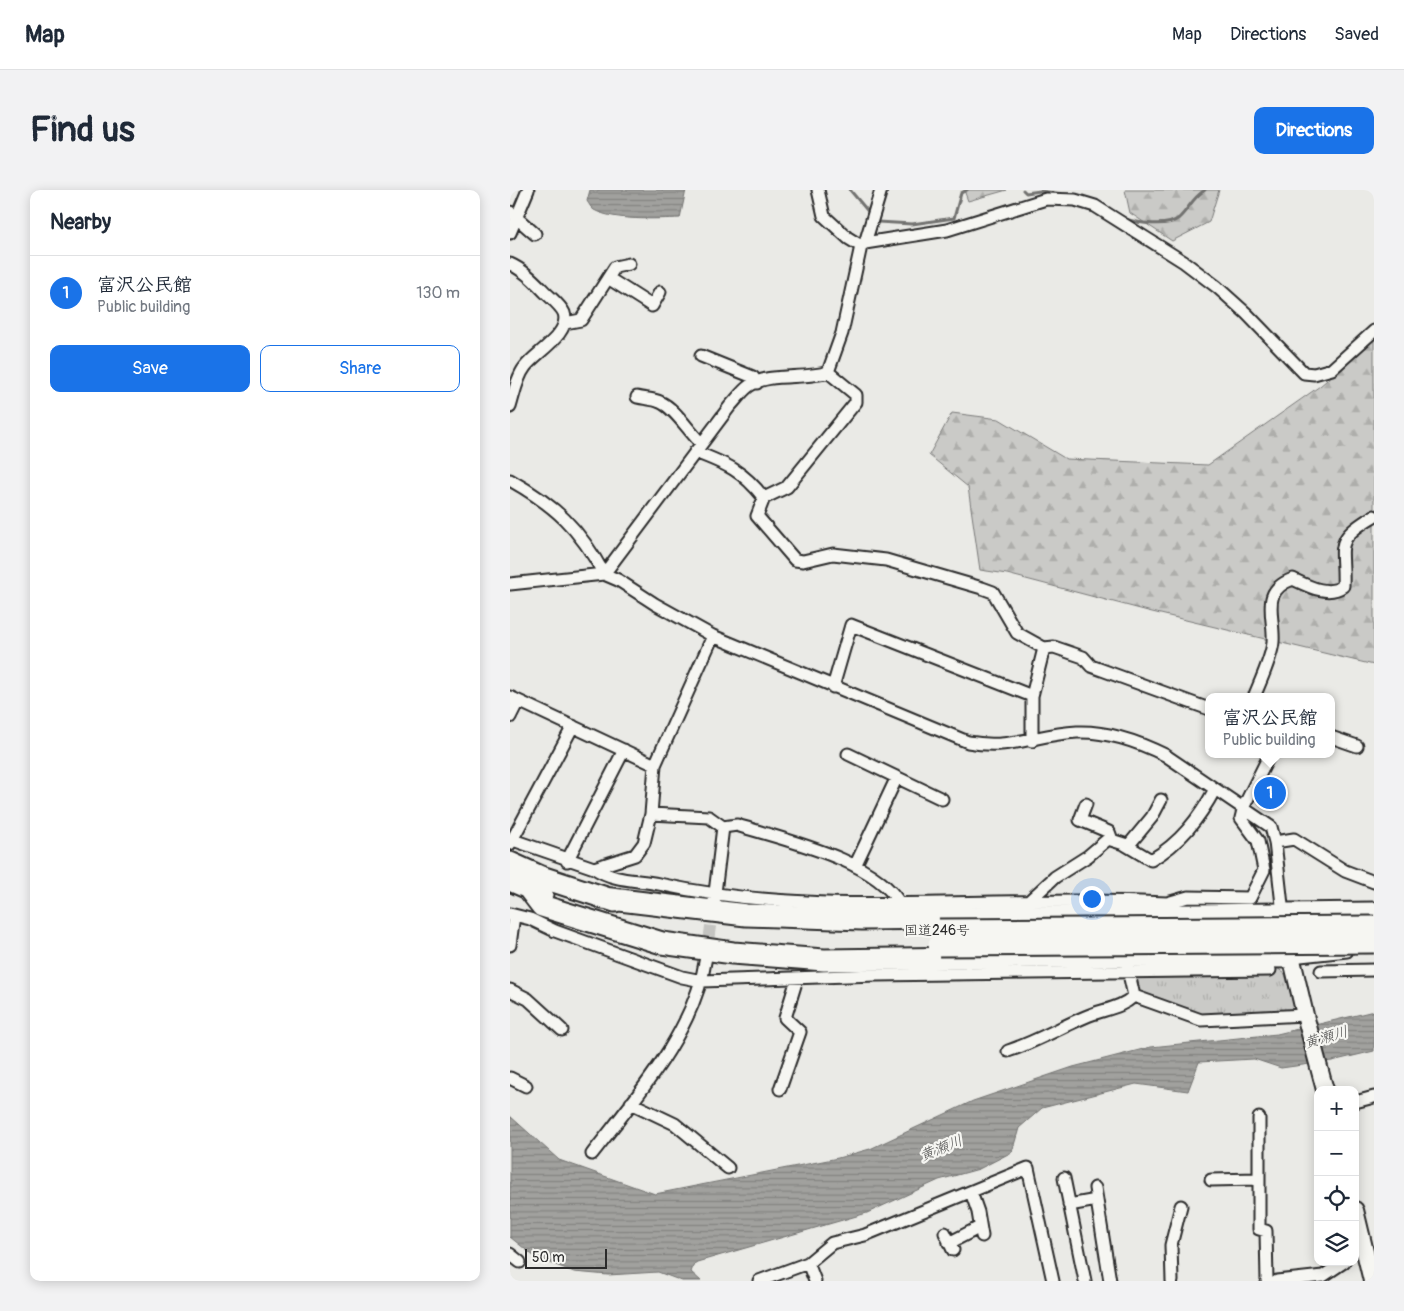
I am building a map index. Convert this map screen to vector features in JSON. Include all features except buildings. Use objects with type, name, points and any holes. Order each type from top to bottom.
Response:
[{"type":"highway","name":"国道246号","points":[[510,863],[541,877],[603,898],[667,914],[745,925],[939,938],[1374,942]]},
{"type":"highway","name":"国道246号","points":[[510,880],[529,890],[615,918],[660,928],[745,941],[822,945],[939,938],[1374,927]]},
{"type":"highway","points":[[529,890],[542,906],[662,943],[733,953],[824,960],[1127,964],[1291,957]]},
{"type":"highway","points":[[603,898],[746,915],[862,919],[1374,913]]},
{"type":"street","points":[[510,233],[513,215],[528,190]]},
{"type":"street","points":[[818,190],[824,216],[848,238],[863,244],[947,230],[1039,200],[1075,200],[1095,206],[1190,267],[1247,314],[1304,373],[1314,374],[1332,369],[1374,331]]},
{"type":"street","points":[[828,372],[842,333],[863,244],[881,190]]},
{"type":"street","points":[[513,215],[536,234]]},
{"type":"street","points":[[510,264],[529,276],[558,305],[564,312],[565,323],[558,334],[533,356],[523,369],[510,407]]},
{"type":"street","points":[[565,323],[581,320],[615,267],[629,264]]},
{"type":"street","points":[[608,278],[652,306],[660,292]]},
{"type":"street","points":[[701,356],[753,377],[757,382]]},
{"type":"street","points":[[604,574],[730,406],[750,385],[792,376],[809,377],[828,372]]},
{"type":"street","points":[[828,372],[856,395],[856,402],[787,487],[764,498],[756,516],[796,560],[803,561],[833,554],[886,560],[982,588],[993,592],[1017,633],[1044,648],[1054,647],[1083,657],[1091,666],[1205,708]]},
{"type":"street","points":[[637,397],[662,402],[683,421],[698,448],[749,479],[764,498]]},
{"type":"street","points":[[510,480],[560,513],[589,546],[604,574]]},
{"type":"street","points":[[1255,693],[1273,643],[1270,601],[1281,583],[1293,579],[1320,590],[1338,590],[1343,586],[1340,547],[1348,536],[1374,516]]},
{"type":"street","points":[[510,584],[604,574],[618,580],[655,604],[713,636],[968,742],[998,746],[1078,732],[1126,740],[1166,755],[1271,826],[1275,842],[1283,914],[1291,957],[1324,1086]]},
{"type":"street","points":[[833,687],[851,626],[1032,696]]},
{"type":"street","points":[[594,868],[635,855],[644,843],[651,814],[654,765],[713,636]]},
{"type":"street","points":[[1032,741],[1032,696],[1044,648]]},
{"type":"street","points":[[510,717],[514,699],[654,765]]},
{"type":"street","points":[[573,726],[511,841],[594,868],[608,877],[715,898],[900,904],[1028,902],[1167,903],[1188,898],[1250,898],[1264,870],[1258,841],[1241,818],[1244,806],[1268,758]]},
{"type":"street","points":[[1335,738],[1357,746]]},
{"type":"street","points":[[568,861],[624,750]]},
{"type":"street","points":[[848,754],[942,799]]},
{"type":"street","points":[[855,866],[897,777]]},
{"type":"street","points":[[1028,902],[1055,877],[1088,856],[1108,839],[1128,846],[1151,860],[1165,852],[1192,825],[1215,789]]},
{"type":"street","points":[[1128,846],[1152,817],[1161,800]]},
{"type":"street","points":[[1086,804],[1080,820],[1109,832],[1112,840]]},
{"type":"street","points":[[651,814],[709,817],[724,826],[737,825],[829,854],[875,877],[894,893],[900,904]]},
{"type":"street","points":[[715,898],[724,826]]},
{"type":"street","points":[[1275,842],[1294,839],[1346,871],[1374,882]]},
{"type":"street","points":[[510,945],[512,914],[682,977],[702,981],[797,979],[1127,964],[1270,970]]},
{"type":"street","points":[[1291,957],[1374,948]]},
{"type":"street","points":[[592,1154],[670,1047],[702,981],[706,957]]},
{"type":"street","points":[[1127,964],[1134,996]]},
{"type":"street","points":[[1321,971],[1374,970]]},
{"type":"street","points":[[780,1089],[800,1032],[785,1018],[797,979]]},
{"type":"street","points":[[510,990],[528,999],[562,1030]]},
{"type":"street","points":[[1134,996],[1200,1020],[1306,1017]]},
{"type":"street","points":[[1008,1052],[1037,1042],[1087,1016],[1125,1005],[1134,996]]},
{"type":"street","points":[[510,1078],[526,1086]]},
{"type":"street","points":[[1359,1101],[1374,1097]]},
{"type":"street","points":[[631,1103],[675,1124],[728,1168]]},
{"type":"street","points":[[1259,1118],[1259,1229],[1266,1231],[1267,1281]]},
{"type":"street","points":[[759,1281],[808,1263],[832,1243],[865,1235],[1028,1168],[1053,1281]]},
{"type":"street","points":[[1064,1178],[1085,1281]]},
{"type":"street","points":[[1211,1180],[1258,1179]]},
{"type":"street","points":[[1095,1188],[1110,1281]]},
{"type":"street","points":[[949,1242],[981,1231],[978,1212],[971,1192]]},
{"type":"street","points":[[1069,1205],[1097,1200]]},
{"type":"street","points":[[1172,1281],[1171,1245],[1181,1206]]},
{"type":"street","points":[[1358,1221],[1372,1281]]},
{"type":"street","points":[[510,1254],[520,1262]]},
{"type":"street","points":[[808,1263],[815,1281]]},
{"type":"street","points":[[1277,1281],[1324,1276],[1338,1266]]},
{"type":"green space","points":[[964,190],[1007,190],[968,201]]},
{"type":"green space","points":[[1125,190],[1219,190],[1209,222],[1172,241],[1130,213]]},
{"type":"green space","points":[[1374,340],[1374,665],[1148,611],[1007,574],[980,570],[968,487],[929,455],[952,413],[999,419],[1066,459],[1208,465],[1320,386]]},
{"type":"green space","points":[[1276,967],[1285,974],[1295,1009],[1288,1014],[1208,1018],[1136,996],[1132,968]]},
{"type":"water","points":[[590,190],[686,190],[680,218],[648,219],[624,218],[602,214],[594,210],[587,201]]},
{"type":"water","name":"黄瀬川","points":[[1374,1011],[1374,1051],[1332,1061],[1281,1068],[1254,1059],[1199,1062],[1188,1091],[1136,1084],[1042,1108],[1019,1128],[1012,1152],[979,1169],[939,1180],[867,1213],[697,1262],[694,1264],[691,1272],[701,1281],[682,1281],[658,1272],[608,1275],[574,1272],[535,1257],[510,1237],[510,1116],[559,1160],[655,1194],[838,1158],[870,1149],[973,1101],[1073,1067],[1151,1047],[1277,1034]]},
{"type":"waterway","points":[[850,190],[871,215]]},
{"type":"waterway","points":[[876,220],[878,222],[912,224],[954,218],[961,193],[967,190]]},
{"type":"waterway","points":[[1023,190],[1026,193],[1040,191],[1062,194]]},
{"type":"waterway","points":[[1125,219],[1152,224],[1174,221],[1205,190]]},
{"type":"tunnel","points":[[707,953],[713,907]]},
{"type":"place","name":"富沢公民館","points":[[1270,793]]}]
